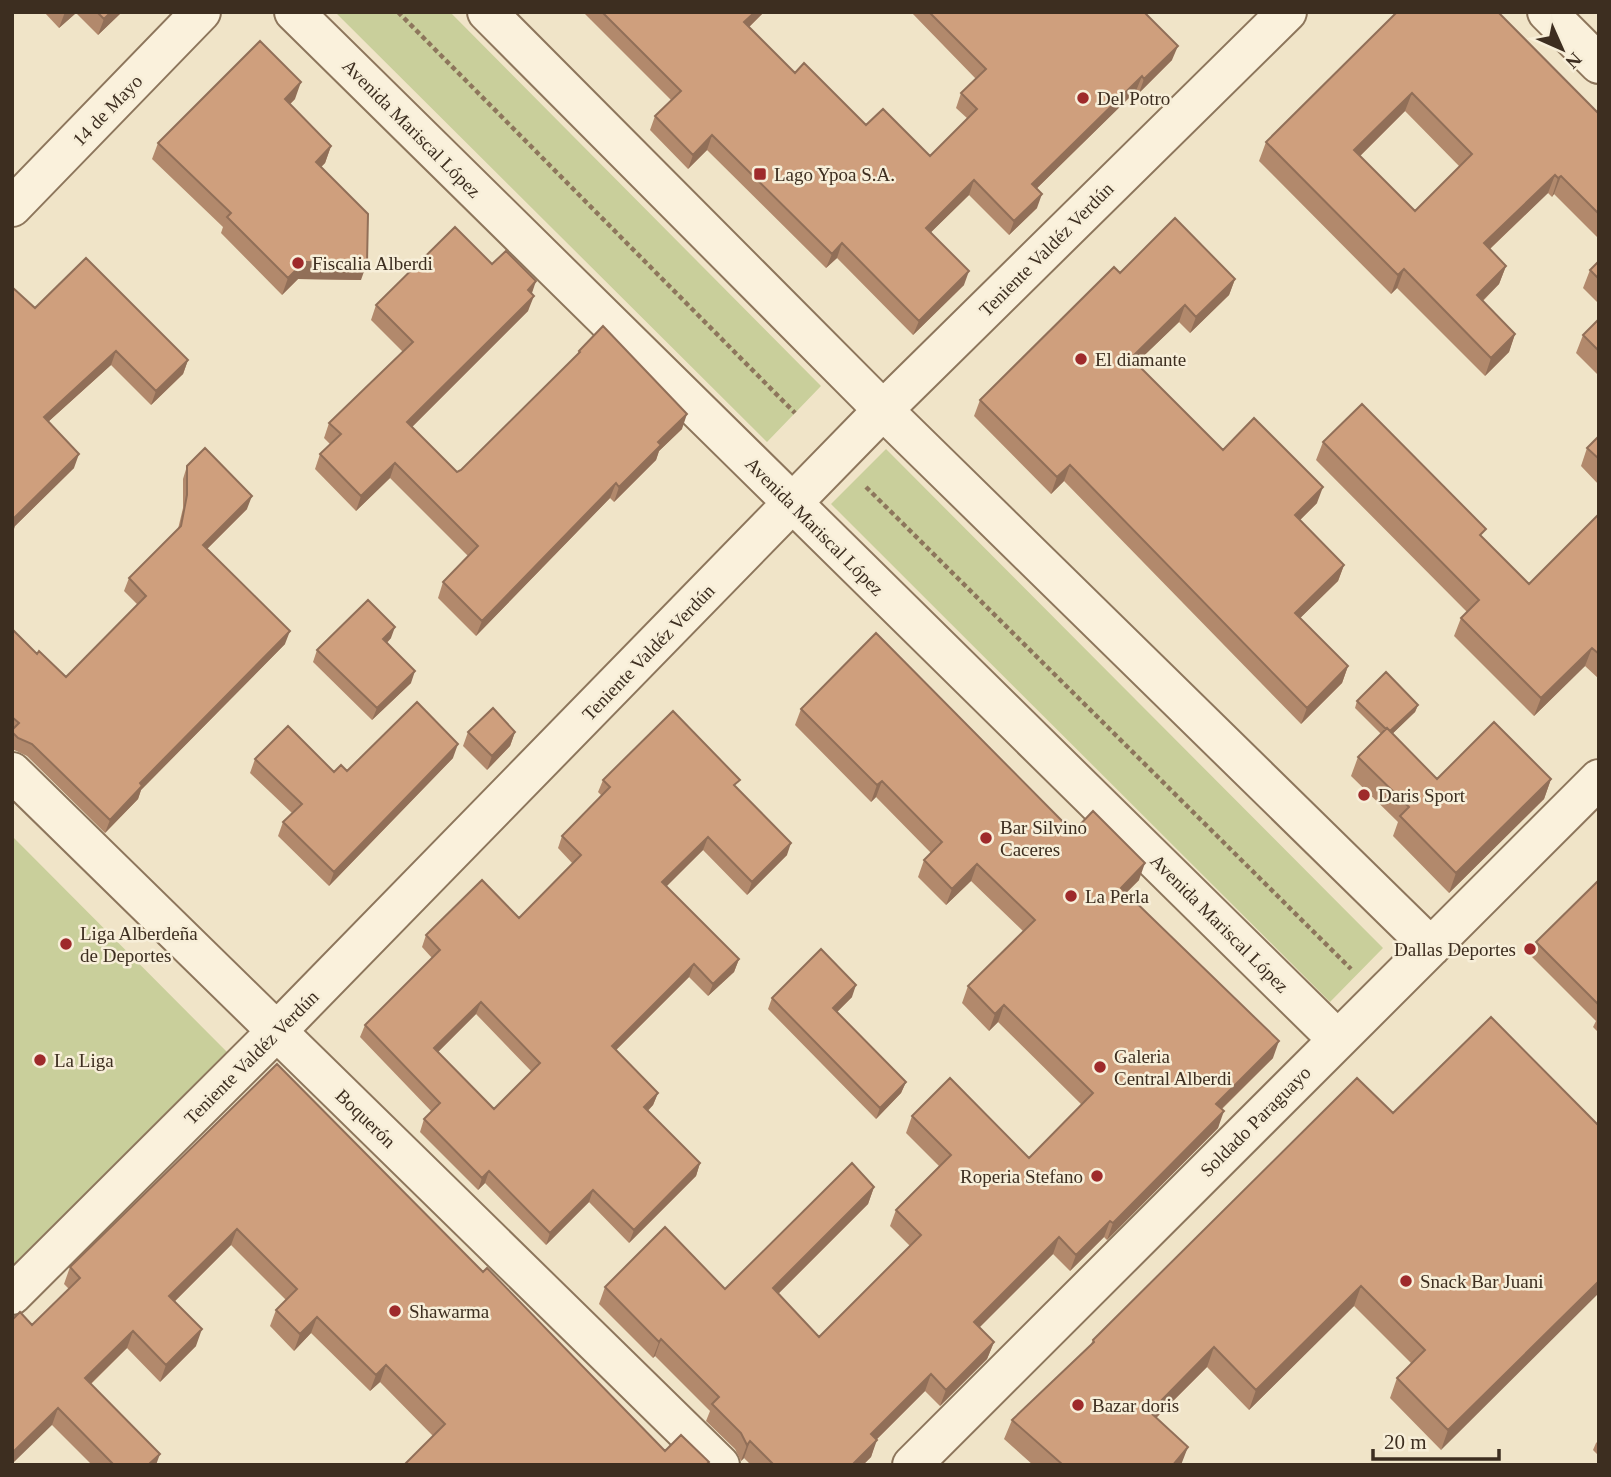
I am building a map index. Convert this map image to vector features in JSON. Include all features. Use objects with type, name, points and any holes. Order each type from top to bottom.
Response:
[{"type":"street","name":"14 de Mayo","points":[[12,207],[201,12]]},
{"type":"street","name":"Avenida Mariscal López","points":[[294,12],[1337,1039]]},
{"type":"street","points":[[486,12],[883,410],[1430,947]]},
{"type":"street","name":"Teniente Valdéz Verdún","points":[[12,1295],[277,1031],[883,410],[1287,12]]},
{"type":"street","points":[[1547,12],[1599,64]]},
{"type":"street","name":"Boquerón","points":[[12,772],[720,1465]]},
{"type":"street","name":"Soldado Paraguayo","points":[[912,1465],[1599,779]]},
{"type":"path","points":[[398,12],[795,413]]},
{"type":"path","points":[[857,478],[1357,975]]},
{"type":"green space","points":[[335,12],[450,12],[821,386],[767,442]]},
{"type":"green space","points":[[886,449],[1383,948],[1330,1002],[831,504]]},
{"type":"green space","name":"Liga Alberdeña de Deportes","points":[[12,836],[227,1052],[12,1266]]},
{"type":"building","points":[[97,12],[111,12],[104,19]]},
{"type":"building","points":[[602,12],[755,12],[744,22],[795,73],[804,63],[866,125],[883,109],[930,156],[977,109],[961,93],[986,69],[929,12],[1144,12],[1178,46],[1144,79],[1142,76],[1032,184],[1042,194],[1014,221],[974,180],[926,228],[969,271],[919,321],[842,243],[832,254],[712,135],[693,155],[655,116],[681,91]]},
{"type":"building","points":[[1397,12],[1498,12],[1599,114],[1599,214],[1561,176],[1558,178],[1555,175],[1484,243],[1506,266],[1477,295],[1515,334],[1491,358],[1404,269],[1398,275],[1266,142]],"holes":[[[1412,93],[1472,154],[1415,211],[1354,150]]]},
{"type":"building","points":[[260,41],[301,82],[285,99],[331,146],[316,162],[368,214],[367,263],[304,262],[288,278],[227,217],[231,213],[158,143]]},
{"type":"building","points":[[1175,218],[1235,279],[1196,317],[1185,305],[1131,358],[1223,450],[1254,418],[1323,487],[1295,515],[1344,565],[1295,613],[1348,666],[1307,708],[1070,465],[1057,477],[980,400],[1114,267],[1120,273]]},
{"type":"building","points":[[455,227],[492,264],[506,251],[536,281],[528,290],[534,296],[407,422],[457,472],[580,352],[603,326],[687,414],[658,442],[661,445],[619,487],[616,483],[482,621],[443,582],[478,546],[395,463],[361,496],[320,454],[341,434],[329,423],[413,342],[376,305]]},
{"type":"building","points":[[86,258],[188,360],[156,391],[116,351],[44,417],[79,454],[12,520],[12,287],[35,308]]},
{"type":"building","points":[[1599,261],[1599,279],[1590,270]]},
{"type":"building","points":[[1599,319],[1599,351],[1583,335]]},
{"type":"building","points":[[1362,404],[1486,529],[1480,535],[1529,584],[1599,514],[1599,654],[1592,648],[1541,698],[1461,618],[1479,600],[1323,442]]},
{"type":"building","points":[[1599,436],[1599,459],[1587,448]]},
{"type":"building","points":[[205,448],[252,496],[203,545],[290,631],[140,783],[142,786],[110,820],[32,744],[12,732],[19,723],[12,717],[12,629],[66,677],[146,596],[129,578],[181,526],[187,495],[187,466]]},
{"type":"building","points":[[368,600],[395,627],[383,639],[415,671],[377,708],[317,650]]},
{"type":"building","points":[[876,633],[1073,832],[1093,811],[1145,863],[1121,888],[1279,1041],[1216,1104],[1224,1111],[1113,1223],[1110,1221],[1076,1255],[1059,1237],[974,1322],[994,1342],[946,1390],[931,1374],[871,1434],[877,1440],[852,1465],[774,1465],[750,1441],[747,1445],[741,1433],[712,1404],[719,1397],[605,1287],[665,1227],[725,1289],[852,1163],[874,1187],[773,1288],[819,1337],[921,1235],[896,1210],[951,1155],[912,1116],[950,1078],[1029,1158],[1093,1093],[1004,1005],[995,1014],[968,986],[1035,920],[977,864],[952,889],[924,860],[942,842],[882,781],[877,785],[801,709]]},
{"type":"building","points":[[1386,672],[1418,705],[1390,731],[1357,701]]},
{"type":"building","points":[[417,702],[458,744],[334,872],[283,822],[302,804],[255,759],[288,726],[334,772],[341,765],[347,771]]},
{"type":"building","points":[[493,708],[515,732],[492,756],[468,732]]},
{"type":"building","points":[[673,711],[740,780],[734,785],[791,843],[752,882],[708,837],[662,882],[739,959],[713,984],[694,964],[612,1046],[658,1093],[644,1107],[700,1163],[634,1230],[593,1190],[550,1233],[489,1171],[482,1178],[424,1119],[440,1103],[365,1025],[440,950],[426,935],[482,880],[519,918],[581,855],[562,836],[610,787],[603,780]],"holes":[[[481,1002],[540,1063],[494,1109],[434,1048]]]},
{"type":"building","points":[[1494,722],[1551,779],[1456,873],[1400,816],[1409,807],[1358,757],[1387,728],[1437,779]]},
{"type":"building","points":[[1599,880],[1599,1005],[1536,942]]},
{"type":"building","points":[[821,949],[856,985],[833,1008],[906,1082],[880,1108],[772,998]]},
{"type":"building","points":[[1491,1017],[1599,1126],[1599,1281],[1448,1430],[1397,1378],[1425,1350],[1361,1286],[1256,1390],[1214,1347],[1150,1412],[1188,1447],[1173,1465],[1063,1465],[1012,1420],[1094,1342],[1093,1340],[1357,1078],[1393,1113]]},
{"type":"building","points":[[277,1064],[483,1272],[487,1268],[665,1451],[681,1435],[709,1462],[706,1465],[404,1465],[445,1424],[386,1365],[376,1375],[317,1317],[300,1334],[276,1310],[297,1289],[237,1229],[169,1296],[202,1329],[166,1365],[133,1331],[85,1378],[160,1454],[148,1465],[114,1465],[58,1408],[12,1453],[12,1320],[20,1312],[32,1325],[80,1278],[70,1267]]},
{"type":"place","name":"Del Potro","points":[[1083,98]]},
{"type":"place","name":"Lago Ypoa S.A.","points":[[760,174]]},
{"type":"place","name":"Fiscalia Alberdi","points":[[298,263]]},
{"type":"place","name":"El diamante","points":[[1081,359]]},
{"type":"place","name":"Daris Sport","points":[[1364,795]]},
{"type":"place","name":"Bar Silvino Caceres","points":[[986,838]]},
{"type":"place","name":"La Perla","points":[[1071,896]]},
{"type":"place","name":"Liga Alberdeña de Deportes","points":[[66,944]]},
{"type":"place","name":"Dallas Deportes","points":[[1530,949]]},
{"type":"place","name":"La Liga","points":[[40,1060]]},
{"type":"place","name":"Galeria Central Alberdi","points":[[1100,1067]]},
{"type":"place","name":"Roperia Stefano","points":[[1097,1176]]},
{"type":"place","name":"Snack Bar Juani","points":[[1406,1281]]},
{"type":"place","name":"Shawarma","points":[[395,1311]]},
{"type":"place","name":"Bazar doris","points":[[1078,1405]]}]
